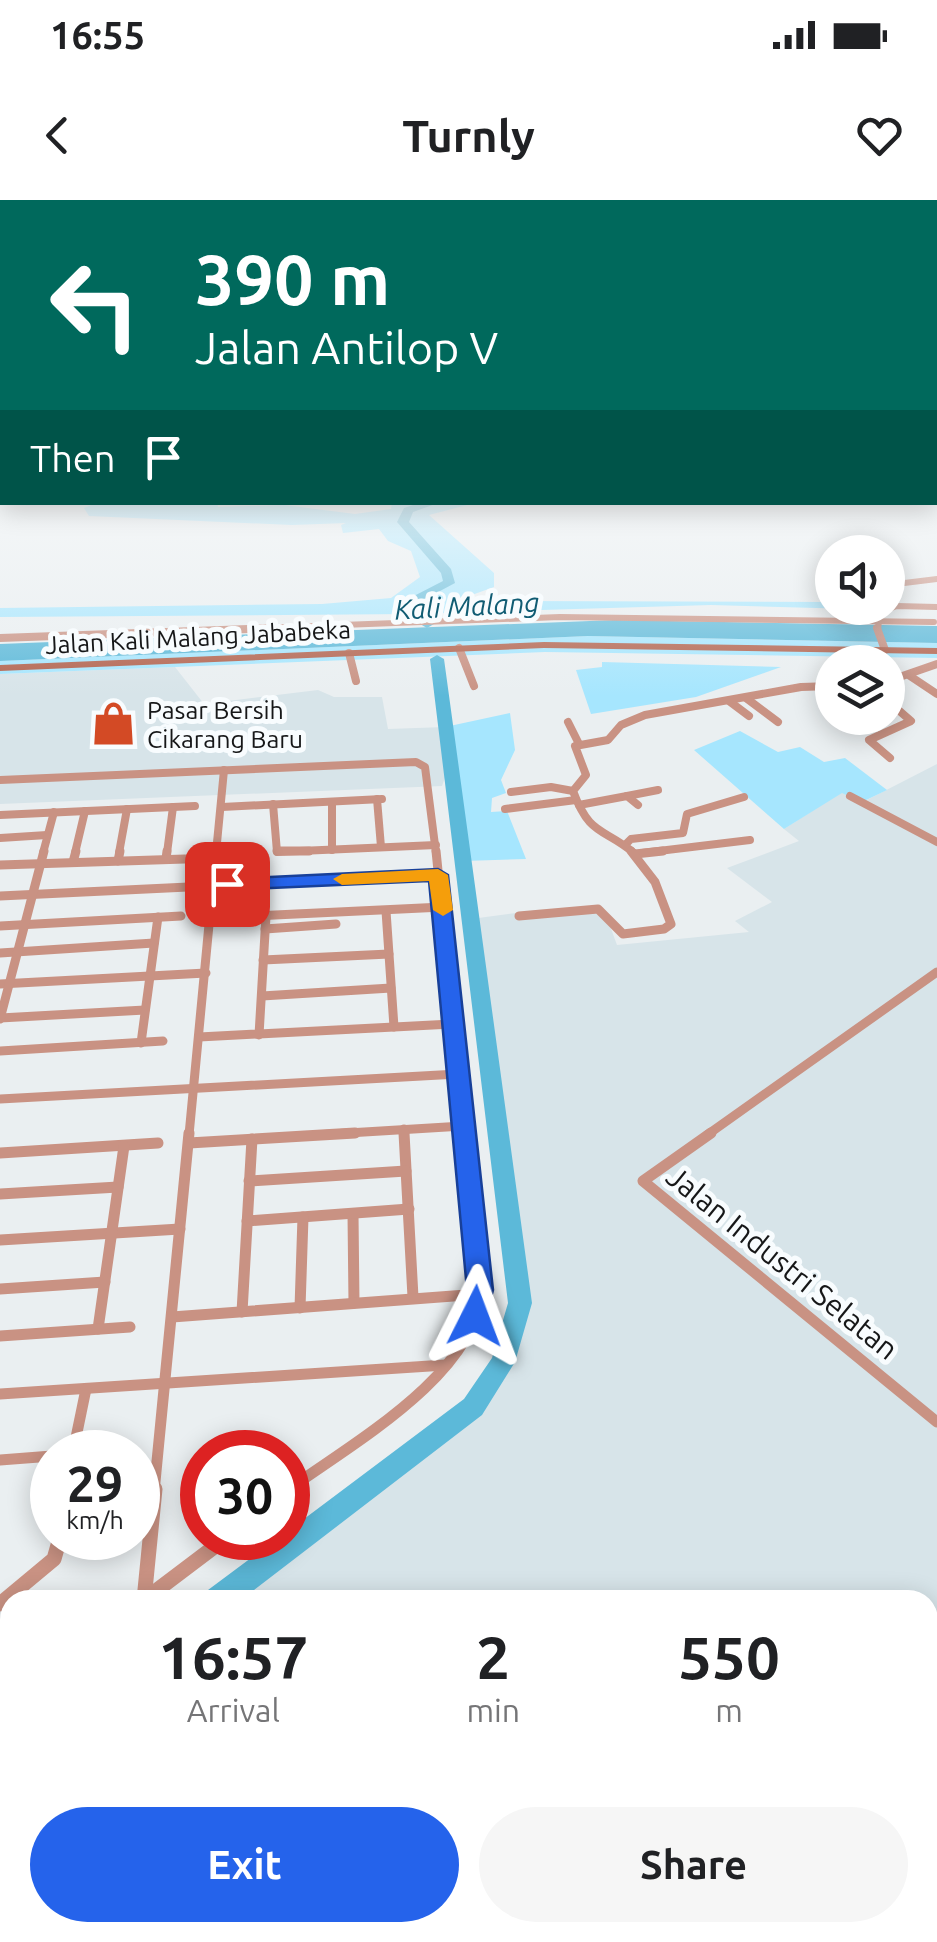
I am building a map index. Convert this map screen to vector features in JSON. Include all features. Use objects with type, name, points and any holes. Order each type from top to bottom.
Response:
[{"type":"main road","name":"Jalan Kali Malang Jababeka","points":[[0,671],[456,651],[815,649]]},
{"type":"main road","name":"Jalan Kali Malang Jababeka","points":[[713,650],[937,658]]},
{"type":"main road","name":"Jalan Kali Malang Jababeka","points":[[905,652],[937,658]]},
{"type":"street","points":[[905,583],[937,578]]},
{"type":"street","points":[[905,606],[937,607]]},
{"type":"street","points":[[0,638],[560,618],[815,623]]},
{"type":"street","points":[[905,623],[934,622]]},
{"type":"street","points":[[456,651],[474,686]]},
{"type":"street","points":[[349,656],[356,681]]},
{"type":"street","points":[[905,677],[937,658]]},
{"type":"street","points":[[910,676],[937,694]]},
{"type":"street","points":[[576,798],[586,775],[573,750],[579,744],[602,745],[621,725],[645,715],[815,687]]},
{"type":"street","points":[[746,698],[778,722]]},
{"type":"street","points":[[729,701],[748,716]]},
{"type":"street","points":[[568,722],[579,744]]},
{"type":"street","points":[[881,735],[870,740],[890,758]]},
{"type":"street","points":[[0,780],[420,763],[425,767],[443,906],[480,1294],[467,1335],[446,1365],[424,1387],[310,1473]]},
{"type":"street","points":[[145,1590],[224,770]]},
{"type":"street","points":[[511,792],[551,786],[576,798],[596,833],[625,845],[635,854],[654,883],[670,926],[623,934],[601,910],[519,916]]},
{"type":"street","points":[[505,809],[658,790]]},
{"type":"street","points":[[627,796],[638,805]]},
{"type":"street","points":[[850,796],[937,842]]},
{"type":"street","points":[[625,845],[631,840],[683,832],[687,828],[687,814],[744,797]]},
{"type":"street","points":[[222,807],[380,799],[382,847]]},
{"type":"street","points":[[332,802],[332,850]]},
{"type":"street","points":[[273,804],[274,850],[436,846]]},
{"type":"street","points":[[0,815],[195,806]]},
{"type":"street","points":[[166,859],[173,807]]},
{"type":"street","points":[[118,861],[127,809]]},
{"type":"street","points":[[73,862],[85,811]]},
{"type":"street","points":[[54,812],[17,952],[4,984],[0,1018],[145,1010]]},
{"type":"street","points":[[0,838],[48,836]]},
{"type":"street","points":[[635,854],[750,840]]},
{"type":"street","points":[[0,865],[186,858]]},
{"type":"street","points":[[0,896],[438,875]]},
{"type":"street","points":[[265,929],[336,923],[386,911],[443,906]]},
{"type":"street","points":[[386,911],[394,1027]]},
{"type":"street","points":[[0,926],[181,916]]},
{"type":"street","points":[[211,918],[266,916],[336,923]]},
{"type":"street","points":[[259,1034],[266,916]]},
{"type":"street","points":[[141,1042],[158,917]]},
{"type":"street","points":[[0,953],[154,944]]},
{"type":"street","points":[[263,960],[389,954]]},
{"type":"street","name":"Jalan Industri Selatan","points":[[937,972],[642,1181],[937,1422]]},
{"type":"street","points":[[4,984],[206,973]]},
{"type":"street","points":[[262,996],[391,988]]},
{"type":"street","points":[[199,1037],[452,1024]]},
{"type":"street","points":[[0,1052],[163,1041]]},
{"type":"street","points":[[0,1099],[458,1074]]},
{"type":"street","points":[[189,1143],[463,1126]]},
{"type":"street","points":[[404,1130],[413,1297]]},
{"type":"street","points":[[242,1312],[252,1139]]},
{"type":"street","points":[[0,1153],[158,1143]]},
{"type":"street","points":[[98,1329],[124,1146]]},
{"type":"street","points":[[249,1181],[406,1171]]},
{"type":"street","points":[[0,1194],[118,1187]]},
{"type":"street","points":[[246,1221],[409,1209]]},
{"type":"street","points":[[353,1214],[354,1303]]},
{"type":"street","points":[[300,1308],[303,1217]]},
{"type":"street","points":[[0,1240],[180,1229]]},
{"type":"street","points":[[0,1289],[105,1282]]},
{"type":"street","points":[[172,1317],[480,1294]]},
{"type":"street","points":[[0,1336],[130,1327]]},
{"type":"street","points":[[0,1394],[446,1365]]},
{"type":"street","points":[[77,1430],[86,1389]]},
{"type":"street","points":[[0,1460],[30,1458]]},
{"type":"street","points":[[17,1590],[53,1560]]},
{"type":"street","points":[[157,1590],[197,1560]]},
{"type":"shaded area","points":[[383,534],[451,534],[494,573],[494,587],[469,596],[478,601],[815,602],[815,608],[711,605],[412,614],[0,617],[0,608],[322,604],[391,598],[420,577],[411,551],[388,541]]},
{"type":"shaded area","points":[[615,620],[937,626],[937,643],[588,636],[0,661],[0,644]]},
{"type":"shaded area","points":[[588,636],[937,643],[937,658],[905,658],[905,645],[815,645],[815,656],[545,652],[0,674],[0,661]]},
{"type":"shaded area","points":[[602,662],[781,667],[696,697],[591,714],[576,670],[602,667]]},
{"type":"shaded area","points":[[175,667],[204,704],[318,690],[334,697],[382,697],[388,729],[445,727],[450,763],[442,786],[0,804],[0,674]]},
{"type":"shaded area","points":[[510,713],[515,750],[501,780],[506,793],[492,798],[491,812],[507,811],[526,859],[464,861],[445,727]]},
{"type":"shaded area","points":[[740,731],[778,752],[800,747],[824,762],[845,758],[887,790],[862,802],[842,793],[784,829],[694,750]]},
{"type":"shaded area","points":[[937,764],[937,1590],[228,1590],[268,1560],[310,1560],[310,1529],[473,1407],[503,1362],[519,1295],[471,919],[603,907],[617,945],[749,932],[735,921],[772,902],[727,868],[799,841],[784,829],[842,792],[863,802]]},
{"type":"waterway","name":"Kali Malang","points":[[414,534],[447,572],[449,583],[418,597],[427,624]]},
{"type":"waterway","points":[[231,1590],[473,1407],[503,1362],[520,1303],[437,659]]},
{"type":"slow traffic","points":[[342,879],[438,875],[443,910]]},
{"type":"place","name":"Pasar Bersih Cikarang Baru","points":[[114,724]]},
{"type":"route","points":[[227,884],[438,875],[480,1290],[475,1316]]}]
